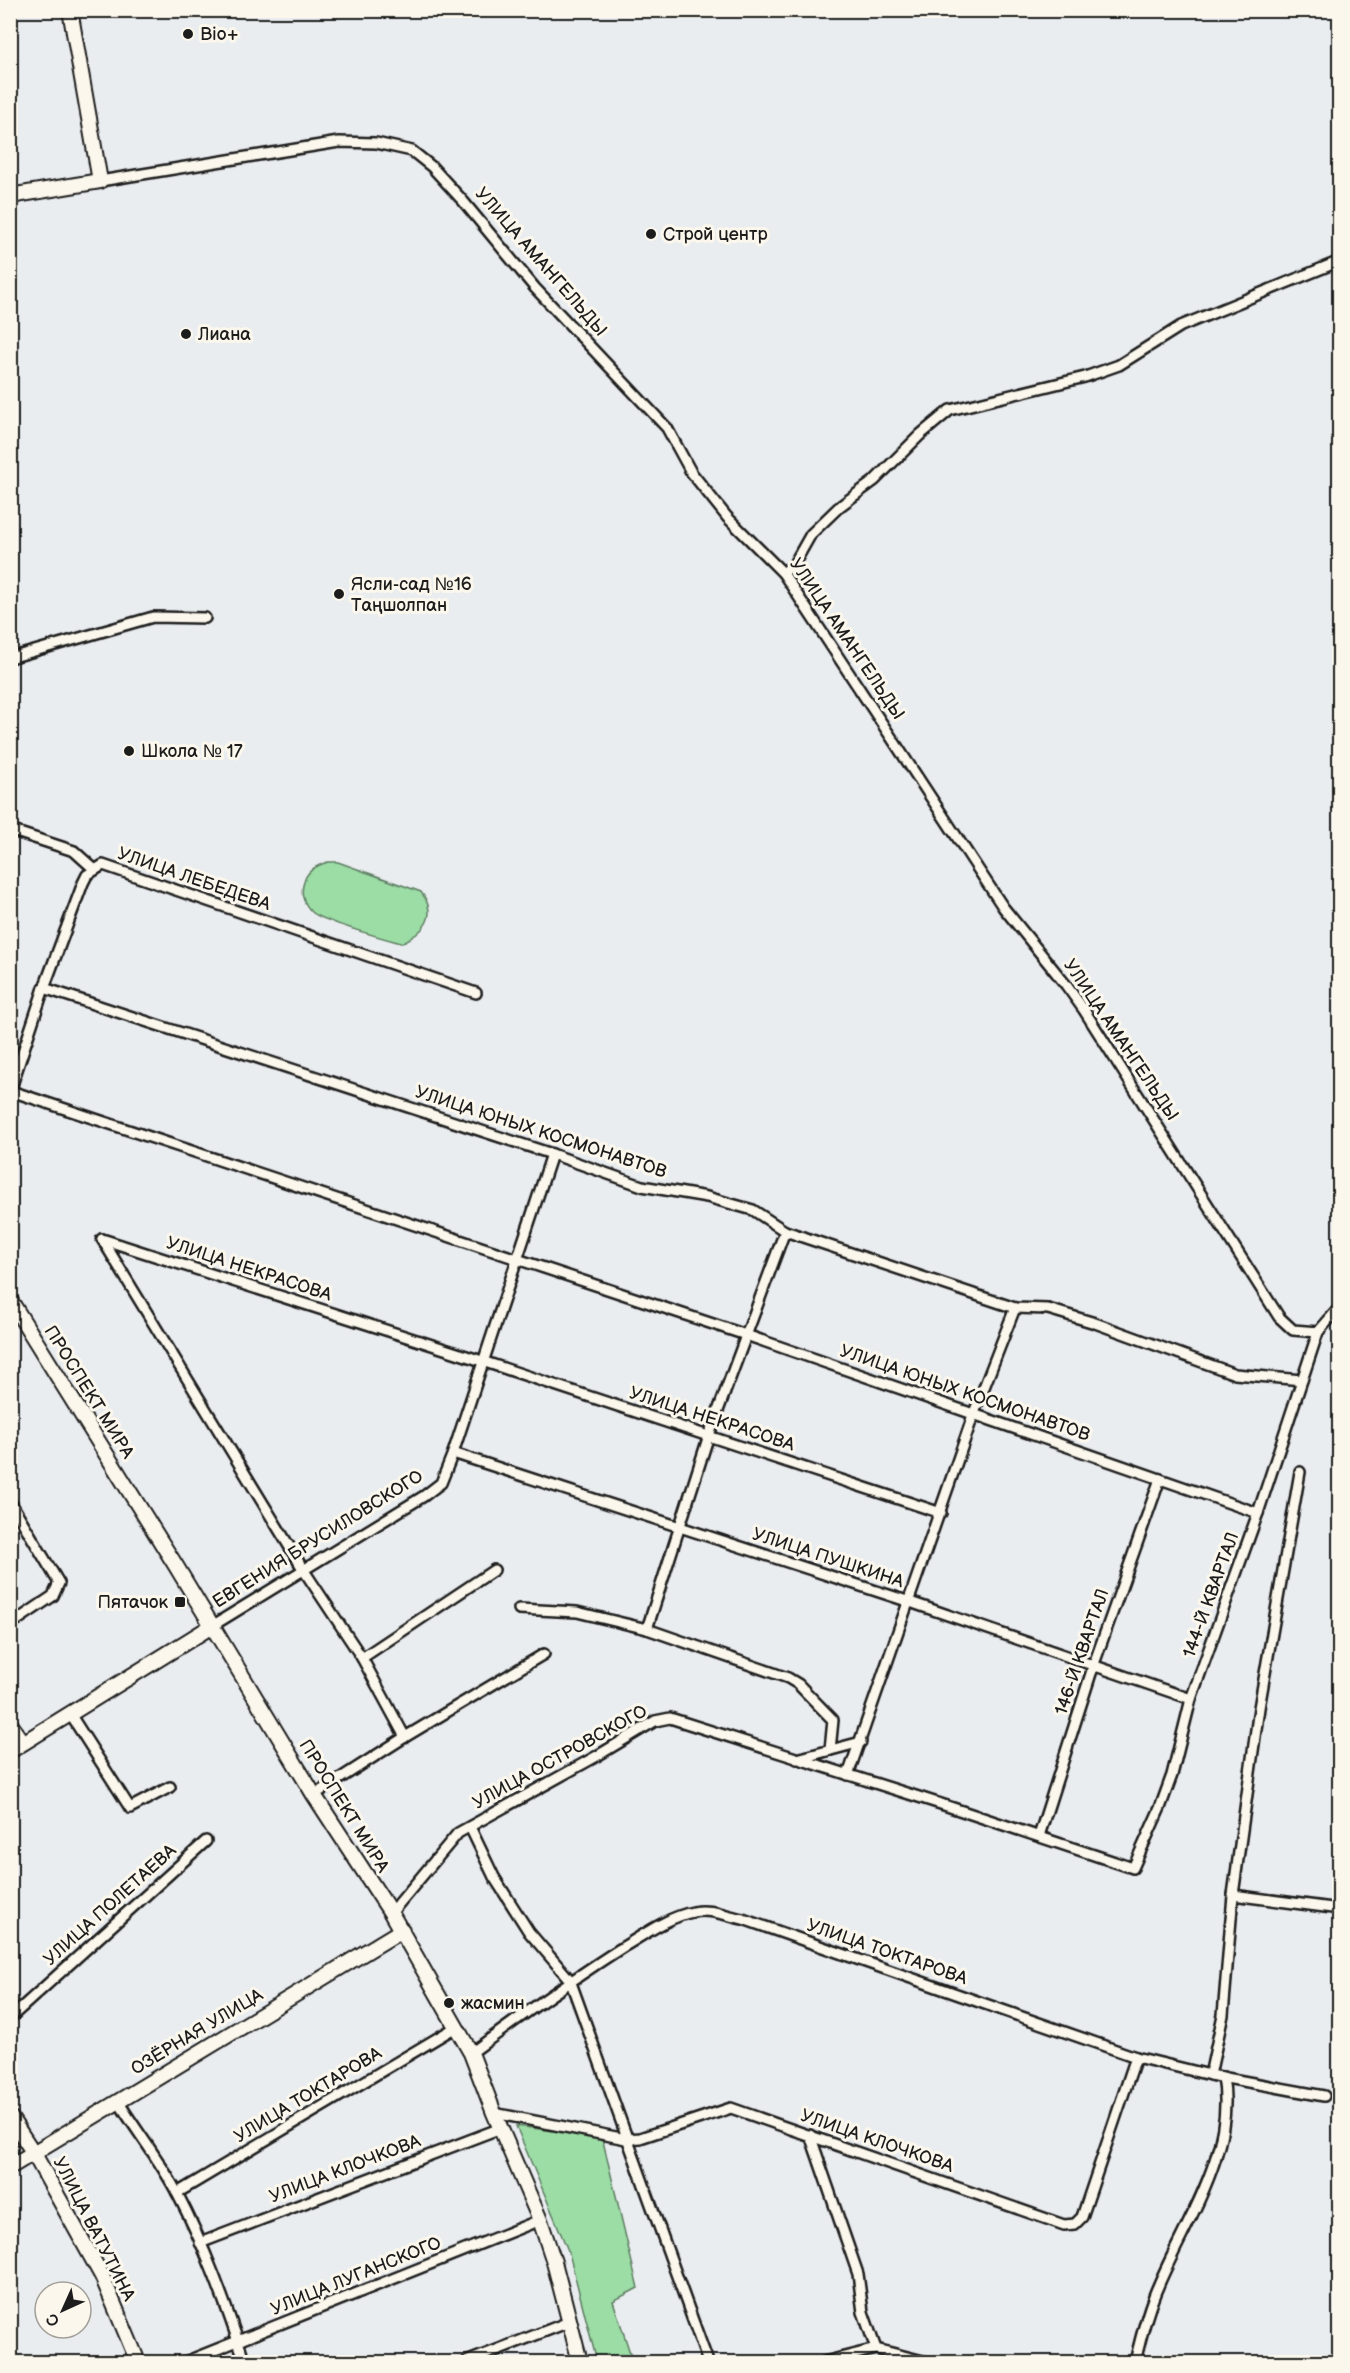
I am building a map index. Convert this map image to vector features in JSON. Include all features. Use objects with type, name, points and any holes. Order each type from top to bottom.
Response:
[{"type":"street","points":[[70,10],[100,181]]},
{"type":"street","name":"УЛИЦА АМАНГЕЛЬДЫ","points":[[10,196],[339,142],[376,143],[412,151],[432,167],[535,288],[667,428],[691,472],[728,517],[783,573],[998,900],[1084,1010],[1273,1308],[1293,1330],[1318,1332]]},
{"type":"street","points":[[783,573],[794,564],[812,534],[839,507],[874,481],[920,435],[950,410],[1085,377],[1119,365],[1180,326],[1340,261]]},
{"type":"street","points":[[10,658],[153,617],[206,618]]},
{"type":"street","points":[[10,830],[74,850],[94,869]]},
{"type":"street","name":"УЛИЦА ЛЕБЕДЕВА","points":[[11,1091],[44,988],[83,883],[94,869],[103,865],[476,993]]},
{"type":"street","name":"УЛИЦА ЮНЫХ КОСМОНАВТОВ","points":[[44,988],[552,1154],[642,1186],[707,1197],[753,1210],[785,1231],[1015,1308],[1048,1309],[1095,1323],[1235,1374],[1302,1380]]},
{"type":"street","name":"УЛИЦА ЮНЫХ КОСМОНАВТОВ","points":[[11,1091],[746,1335],[1258,1513]]},
{"type":"street","name":"ЕВГЕНИЯ БРУСИЛОВСКОГО","points":[[10,1751],[424,1496],[441,1483],[552,1154]]},
{"type":"street","points":[[647,1629],[709,1435],[785,1231]]},
{"type":"street","name":"УЛИЦА НЕКРАСОВА","points":[[405,1737],[362,1658],[303,1569],[102,1239],[709,1435],[941,1513]]},
{"type":"street","name":"ПРОСПЕКТ МИРА","points":[[10,1300],[314,1795],[402,1930],[471,2053],[540,2220],[580,2362]]},
{"type":"street","points":[[1318,1332],[1340,1307]]},
{"type":"street","points":[[848,1775],[974,1413],[1015,1308]]},
{"type":"street","name":"144-Й КВАРТАЛ","points":[[1133,1868],[1172,1775],[1191,1699],[1258,1513],[1318,1332]]},
{"type":"street","name":"УЛИЦА ПУШКИНА","points":[[453,1453],[910,1602],[1191,1699]]},
{"type":"street","points":[[1210,2075],[1223,2015],[1233,1895],[1258,1708],[1300,1472]]},
{"type":"street","name":"146-Й КВАРТАЛ","points":[[1039,1836],[1094,1664],[1160,1479]]},
{"type":"street","points":[[10,1501],[59,1582],[52,1596],[10,1625]]},
{"type":"street","points":[[362,1658],[494,1570]]},
{"type":"street","points":[[519,1609],[577,1612],[647,1629],[788,1678],[798,1684],[832,1720],[830,1750]]},
{"type":"street","points":[[314,1795],[405,1737],[544,1654]]},
{"type":"street","points":[[70,1714],[130,1808],[170,1787]]},
{"type":"street","name":"УЛИЦА ОСТРОВСКОГО","points":[[391,1913],[458,1833],[655,1721],[670,1718],[1133,1868]]},
{"type":"street","points":[[10,1720],[25,1742]]},
{"type":"street","points":[[797,1759],[861,1742]]},
{"type":"street","points":[[470,1827],[494,1878],[529,1932],[570,1980],[708,2362]]},
{"type":"street","name":"УЛИЦА ПОЛЕТАЕВА","points":[[10,2018],[206,1841]]},
{"type":"street","points":[[1233,1895],[1340,1909]]},
{"type":"street","name":"УЛИЦА ТОКТАРОВА","points":[[471,2053],[570,1980],[665,1923],[695,1911],[708,1911],[743,1918],[1136,2057],[1210,2075],[1324,2096]]},
{"type":"street","name":"ОЗЁРНАЯ УЛИЦА","points":[[10,2167],[402,1930]]},
{"type":"street","name":"УЛИЦА ТОКТАРОВА","points":[[177,2193],[456,2027]]},
{"type":"street","name":"УЛИЦА КЛОЧКОВА","points":[[494,2113],[626,2139],[640,2138],[731,2108],[1065,2225],[1075,2224],[1082,2217],[1136,2057]]},
{"type":"street","points":[[1135,2362],[1158,2285],[1214,2163],[1226,2107],[1222,2077]]},
{"type":"street","points":[[118,2101],[141,2138],[151,2147],[177,2193],[200,2243],[245,2362]]},
{"type":"street","name":"УЛИЦА ВАТУТИНА","points":[[10,2117],[33,2152],[102,2276],[138,2362]]},
{"type":"street","name":"УЛИЦА КЛОЧКОВА","points":[[200,2243],[501,2128]]},
{"type":"street","points":[[810,2135],[858,2274],[863,2312],[876,2349]]},
{"type":"street","name":"УЛИЦА ЛУГАНСКОГО","points":[[184,2362],[540,2220]]},
{"type":"street","points":[[466,2362],[569,2322]]},
{"type":"street","points":[[824,2362],[876,2349],[927,2362]]},
{"type":"green space","points":[[338,862],[421,892],[429,909],[429,916],[422,929],[401,943],[328,920],[312,912],[306,905],[302,894],[305,878],[316,866]]},
{"type":"green space","points":[[516,2126],[602,2137],[638,2288],[613,2301],[633,2362],[597,2362],[569,2253]]},
{"type":"place","name":"Bio+","points":[[188,34]]},
{"type":"place","name":"Строй центр","points":[[651,234]]},
{"type":"place","name":"Лиана","points":[[186,334]]},
{"type":"place","name":"Ясли-сад №16 Таңшолпан","points":[[339,594]]},
{"type":"place","name":"Школа № 17","points":[[129,751]]},
{"type":"place","name":"Пятачок","points":[[180,1602]]},
{"type":"place","name":"жасмин","points":[[449,2003]]}]
